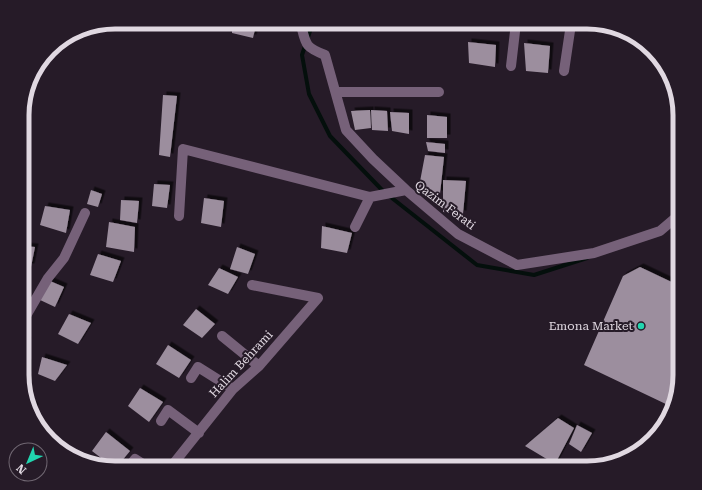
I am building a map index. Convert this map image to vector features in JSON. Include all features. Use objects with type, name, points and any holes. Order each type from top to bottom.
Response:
[{"type":"street","points":[[511,66],[515,29]]},
{"type":"street","points":[[564,71],[571,29]]},
{"type":"street","points":[[304,34],[312,50],[325,55],[346,130],[406,190]]},
{"type":"street","points":[[336,92],[439,92]]},
{"type":"street","name":"Qazim Ferati","points":[[179,216],[183,149],[370,197],[406,190],[458,234],[517,265],[594,253],[660,232],[673,220]]},
{"type":"street","points":[[355,227],[370,197]]},
{"type":"street","points":[[29,311],[48,278],[64,258],[85,213]]},
{"type":"street","name":"Halim Behrami","points":[[176,461],[233,390],[259,366],[318,298],[252,285]]},
{"type":"street","points":[[222,336],[259,366]]},
{"type":"street","points":[[191,378],[198,367],[233,390]]},
{"type":"street","points":[[161,421],[168,410],[199,433]]},
{"type":"building","points":[[232,29],[255,29],[253,38],[232,33]]},
{"type":"building","points":[[468,42],[496,45],[495,67],[469,63]]},
{"type":"building","points":[[524,43],[550,46],[548,73],[526,71]]},
{"type":"building","points":[[163,95],[177,96],[170,157],[159,155]]},
{"type":"building","points":[[370,110],[371,128],[355,130],[351,111]]},
{"type":"building","points":[[371,110],[387,111],[388,131],[372,130]]},
{"type":"building","points":[[390,112],[409,113],[409,134],[392,131]]},
{"type":"building","points":[[427,115],[447,117],[447,138],[427,138]]},
{"type":"building","points":[[426,142],[445,144],[445,153],[428,151]]},
{"type":"building","points":[[425,155],[444,157],[440,194],[418,192]]},
{"type":"building","points":[[443,180],[466,181],[463,214],[443,212]]},
{"type":"building","points":[[154,184],[170,185],[167,208],[152,206]]},
{"type":"building","points":[[91,190],[102,194],[98,207],[87,204]]},
{"type":"building","points":[[204,198],[224,201],[221,227],[201,223]]},
{"type":"building","points":[[121,200],[139,201],[137,223],[120,220]]},
{"type":"building","points":[[45,206],[70,210],[66,233],[40,225]]},
{"type":"building","points":[[109,222],[135,227],[134,252],[106,247]]},
{"type":"building","points":[[322,226],[352,233],[347,253],[321,248]]},
{"type":"building","points":[[29,246],[35,247],[31,267],[29,267]]},
{"type":"building","points":[[237,247],[255,254],[248,274],[230,269]]},
{"type":"building","points":[[98,254],[121,261],[113,282],[90,275]]},
{"type":"building","name":"Emona Market","points":[[640,267],[673,283],[673,380],[667,405],[584,365],[623,276]]},
{"type":"building","points":[[219,268],[238,277],[228,294],[208,285]]},
{"type":"building","points":[[50,281],[64,287],[55,307],[38,299]]},
{"type":"building","points":[[196,309],[215,324],[202,338],[183,325]]},
{"type":"building","points":[[69,314],[91,323],[78,344],[58,334]]},
{"type":"building","points":[[168,345],[191,360],[179,378],[156,364]]},
{"type":"building","points":[[42,357],[67,365],[55,381],[38,374]]},
{"type":"building","points":[[140,388],[163,402],[149,422],[128,406]]},
{"type":"building","points":[[558,418],[574,428],[557,461],[550,461],[525,446]]},
{"type":"building","points":[[577,425],[592,433],[581,452],[569,444]]},
{"type":"building","points":[[106,432],[130,451],[122,461],[110,461],[104,460],[92,451]]},
{"type":"waterway","points":[[311,29],[302,55],[309,94],[330,136],[383,191],[477,265],[534,275],[587,258]]},
{"type":"place","name":"Emona Market","points":[[641,326]]}]
